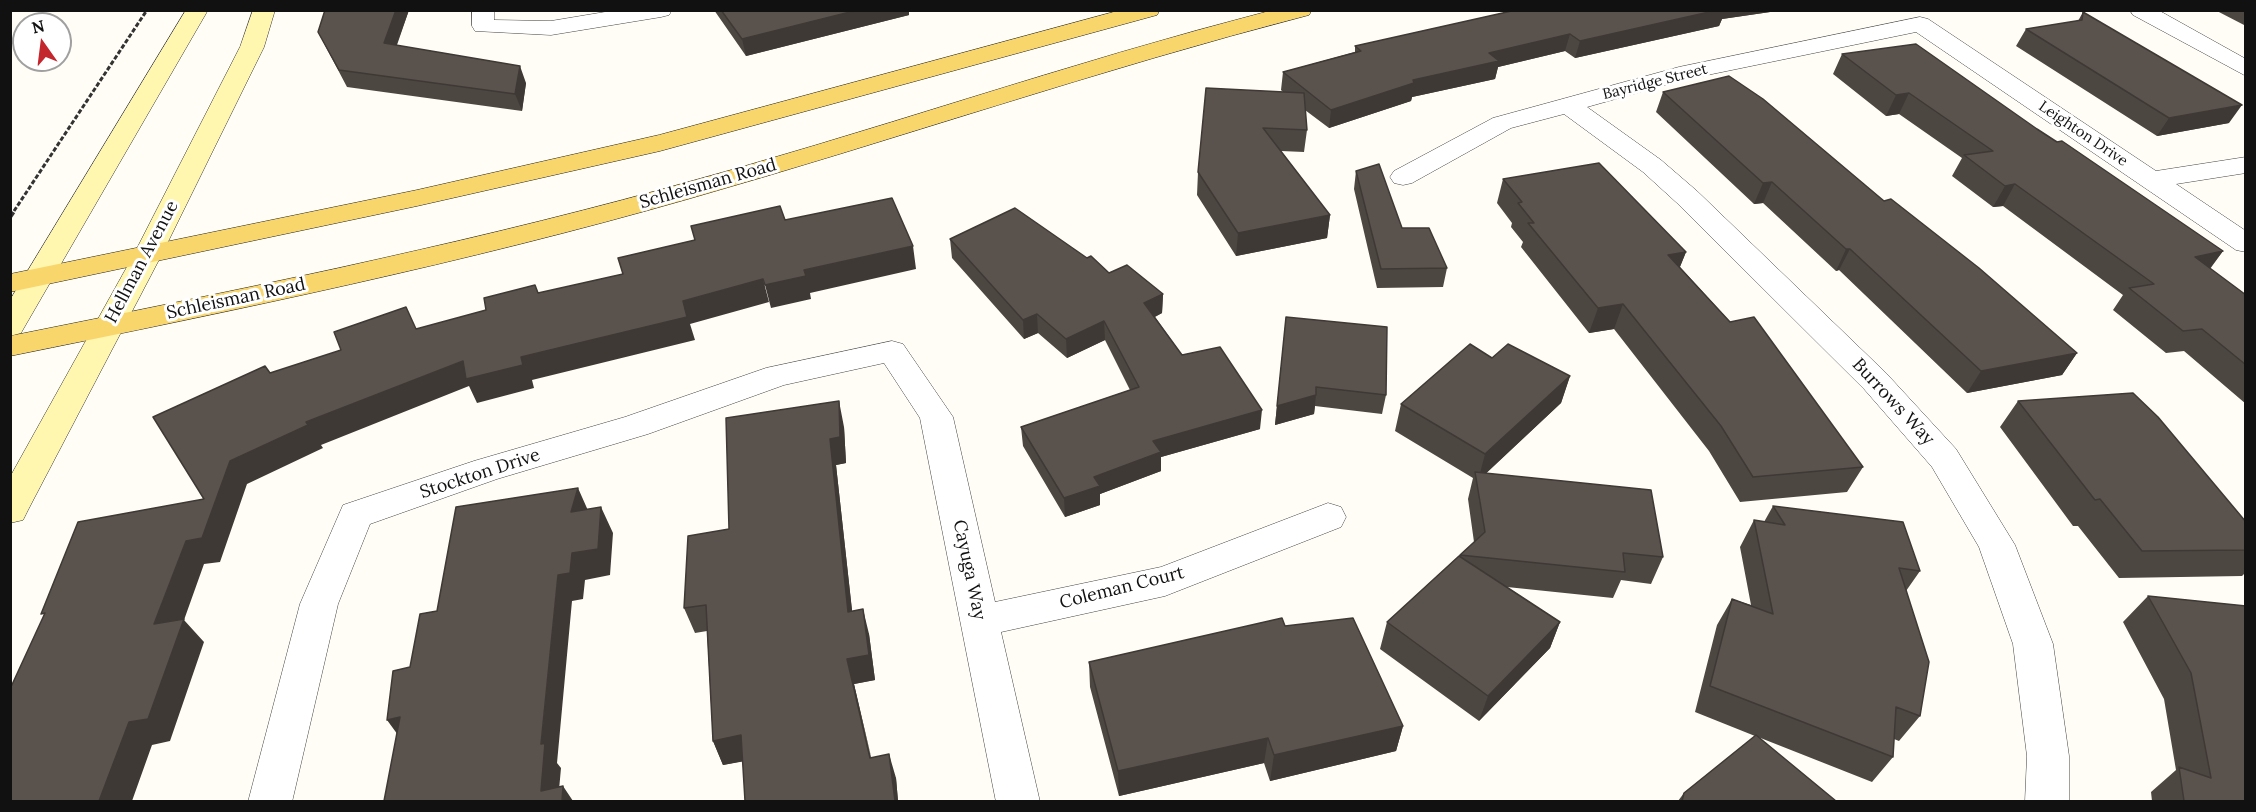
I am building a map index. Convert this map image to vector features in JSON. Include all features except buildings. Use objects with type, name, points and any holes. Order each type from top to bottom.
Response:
[{"type":"main road","points":[[10,326],[25,280],[197,10]]},
{"type":"main road","name":"Hellman Avenue","points":[[10,510],[147,256],[252,47],[264,10]]},
{"type":"main road","points":[[25,280],[416,200],[659,143],[769,116],[1149,10]]},
{"type":"main road","name":"Schleisman Road","points":[[10,346],[461,249],[672,195],[1154,50],[1300,10]]},
{"type":"street","points":[[483,18],[550,28],[661,10]]},
{"type":"street","points":[[2141,10],[2246,69]]},
{"type":"street","name":"Bayridge Street","points":[[1403,177],[1502,123],[1679,74],[1920,24]]},
{"type":"street","name":"Leighton Drive","points":[[1920,24],[2246,244]]},
{"type":"street","name":"Burrows Way","points":[[1568,105],[1652,166],[1687,197],[1875,381],[1944,458],[1997,545],[2033,644],[2048,756],[2047,801]]},
{"type":"street","points":[[2153,180],[2246,165]]},
{"type":"street","name":"Cayuga Way","points":[[892,351],[936,417],[1018,801]]},
{"type":"street","name":"Stockton Drive","points":[[270,801],[319,604],[356,515],[486,470],[636,426],[777,376],[892,351]]},
{"type":"street","name":"Coleman Court","points":[[981,621],[1165,581],[1328,517]]},
{"type":"path","points":[[10,217],[147,10]]}]
